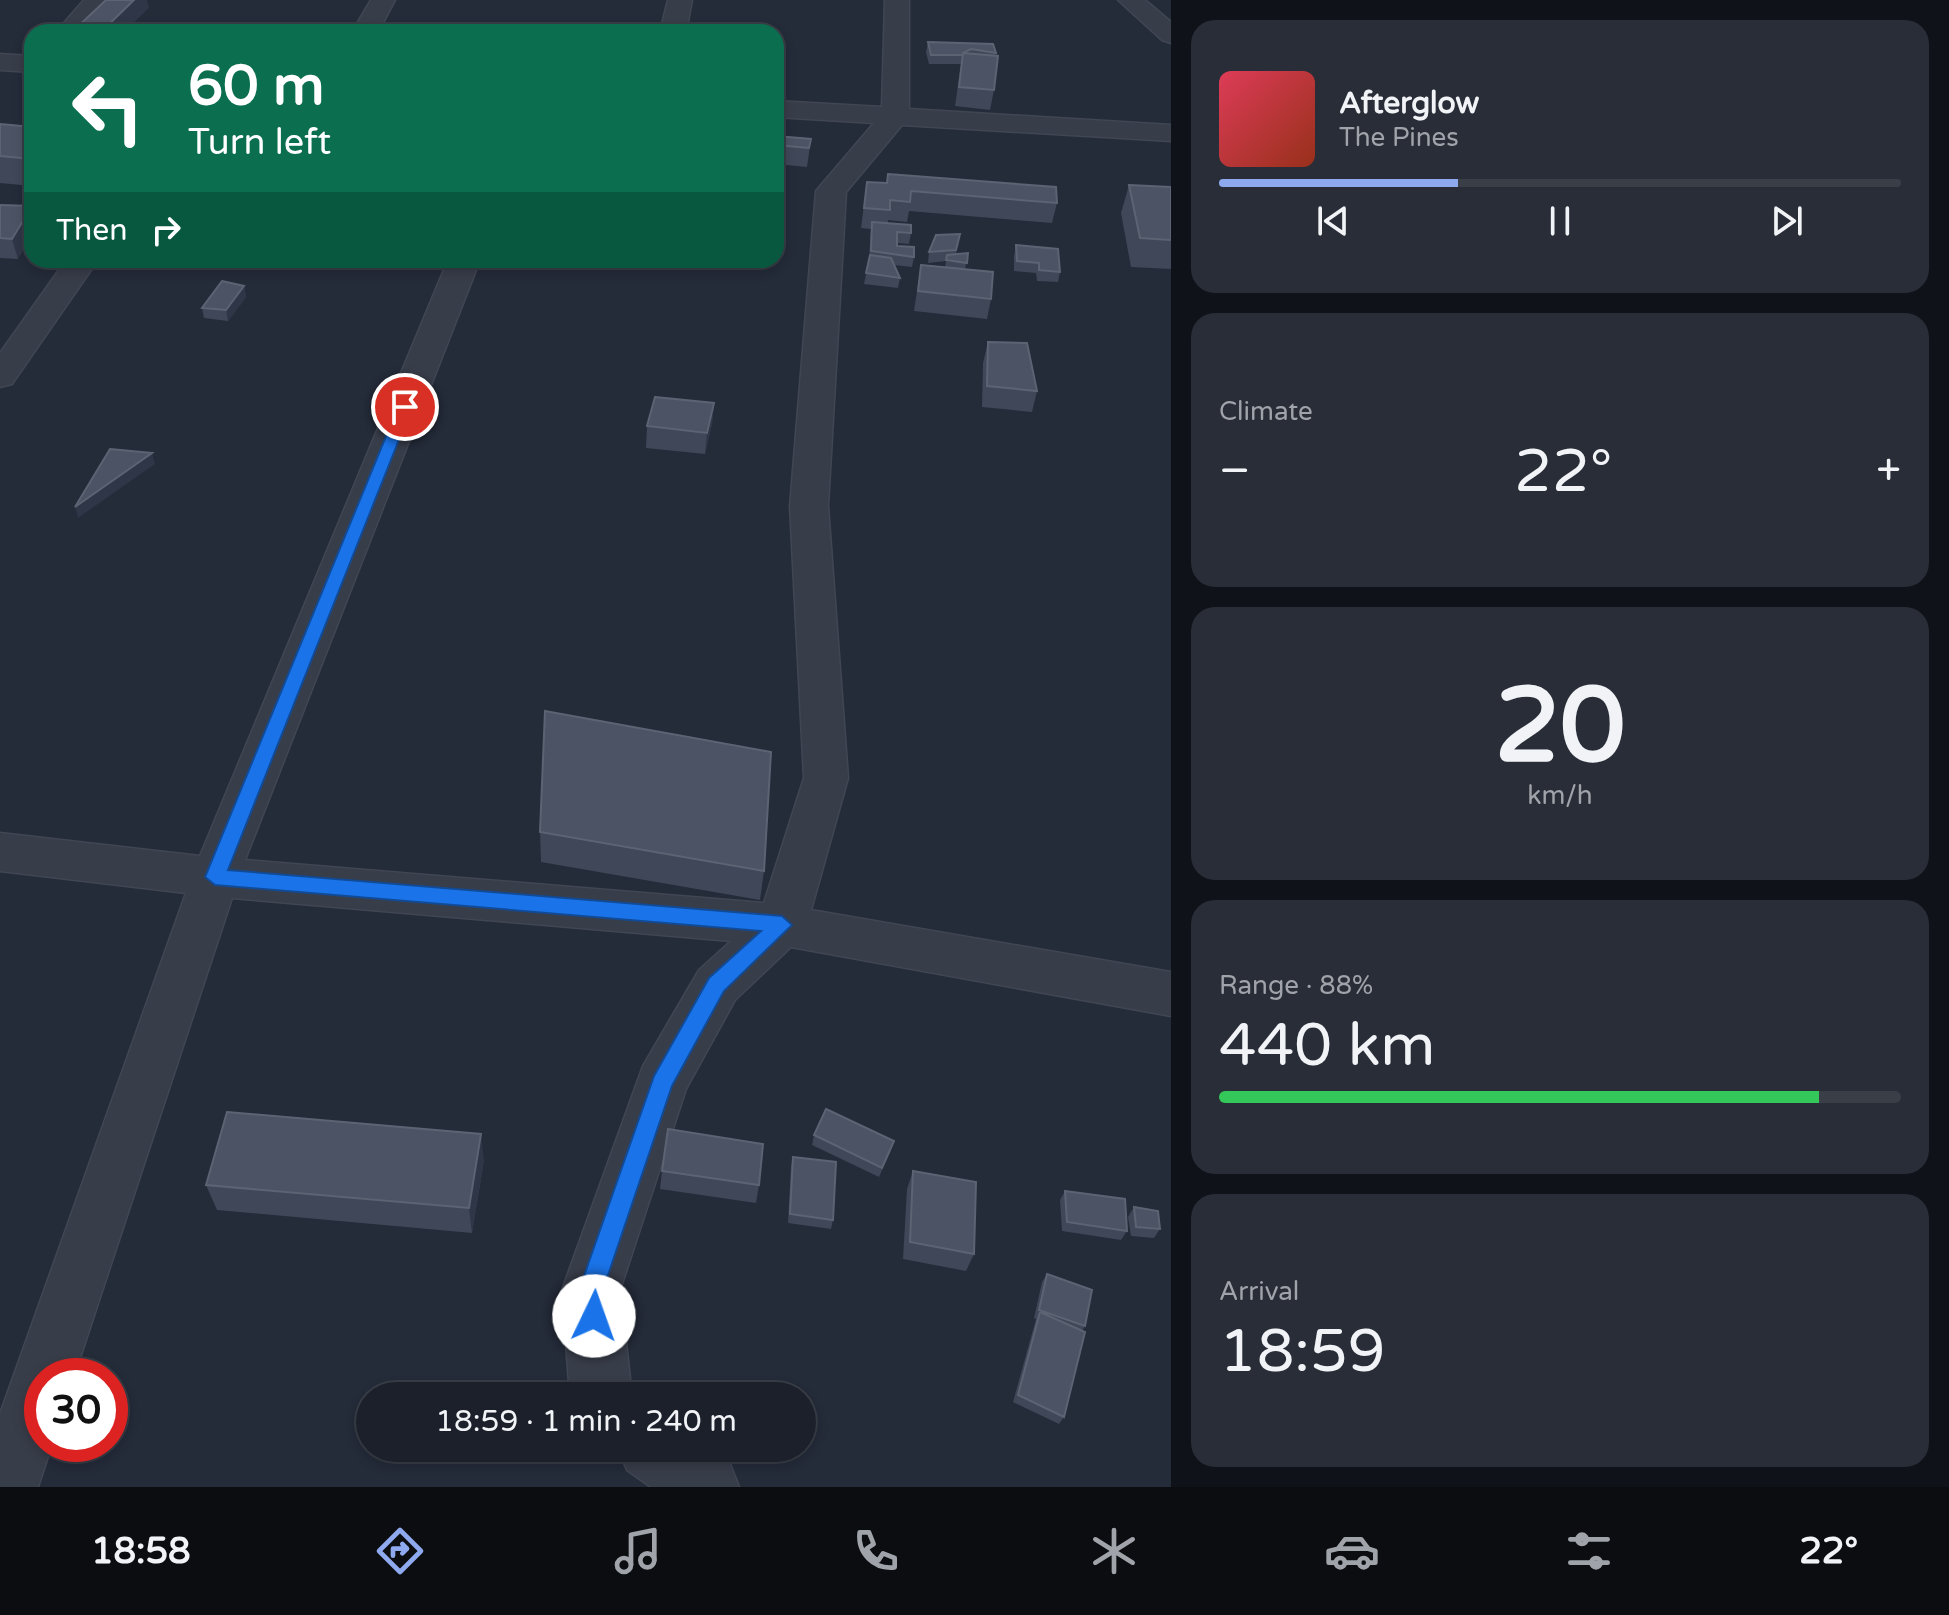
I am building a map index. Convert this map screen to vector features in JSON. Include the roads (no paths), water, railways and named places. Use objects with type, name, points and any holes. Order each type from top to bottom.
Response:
[{"type":"street","points":[[76,24],[97,0]]},
{"type":"street","points":[[370,24],[383,0]]},
{"type":"street","points":[[675,24],[680,0]]},
{"type":"street","points":[[600,1382],[591,1290],[662,1083],[717,985],[782,925],[826,778],[809,506],[831,191],[895,116],[897,0]]},
{"type":"street","points":[[1128,0],[1171,35]]},
{"type":"street","points":[[0,62],[24,64]]},
{"type":"street","points":[[784,109],[1171,133]]},
{"type":"street","points":[[0,377],[76,268]]},
{"type":"street","points":[[50,1358],[215,877],[461,268]]},
{"type":"street","points":[[0,852],[215,877],[782,925],[1171,994]]},
{"type":"street","points":[[6,1487],[24,1434]]},
{"type":"street","points":[[670,1462],[707,1487]]}]
